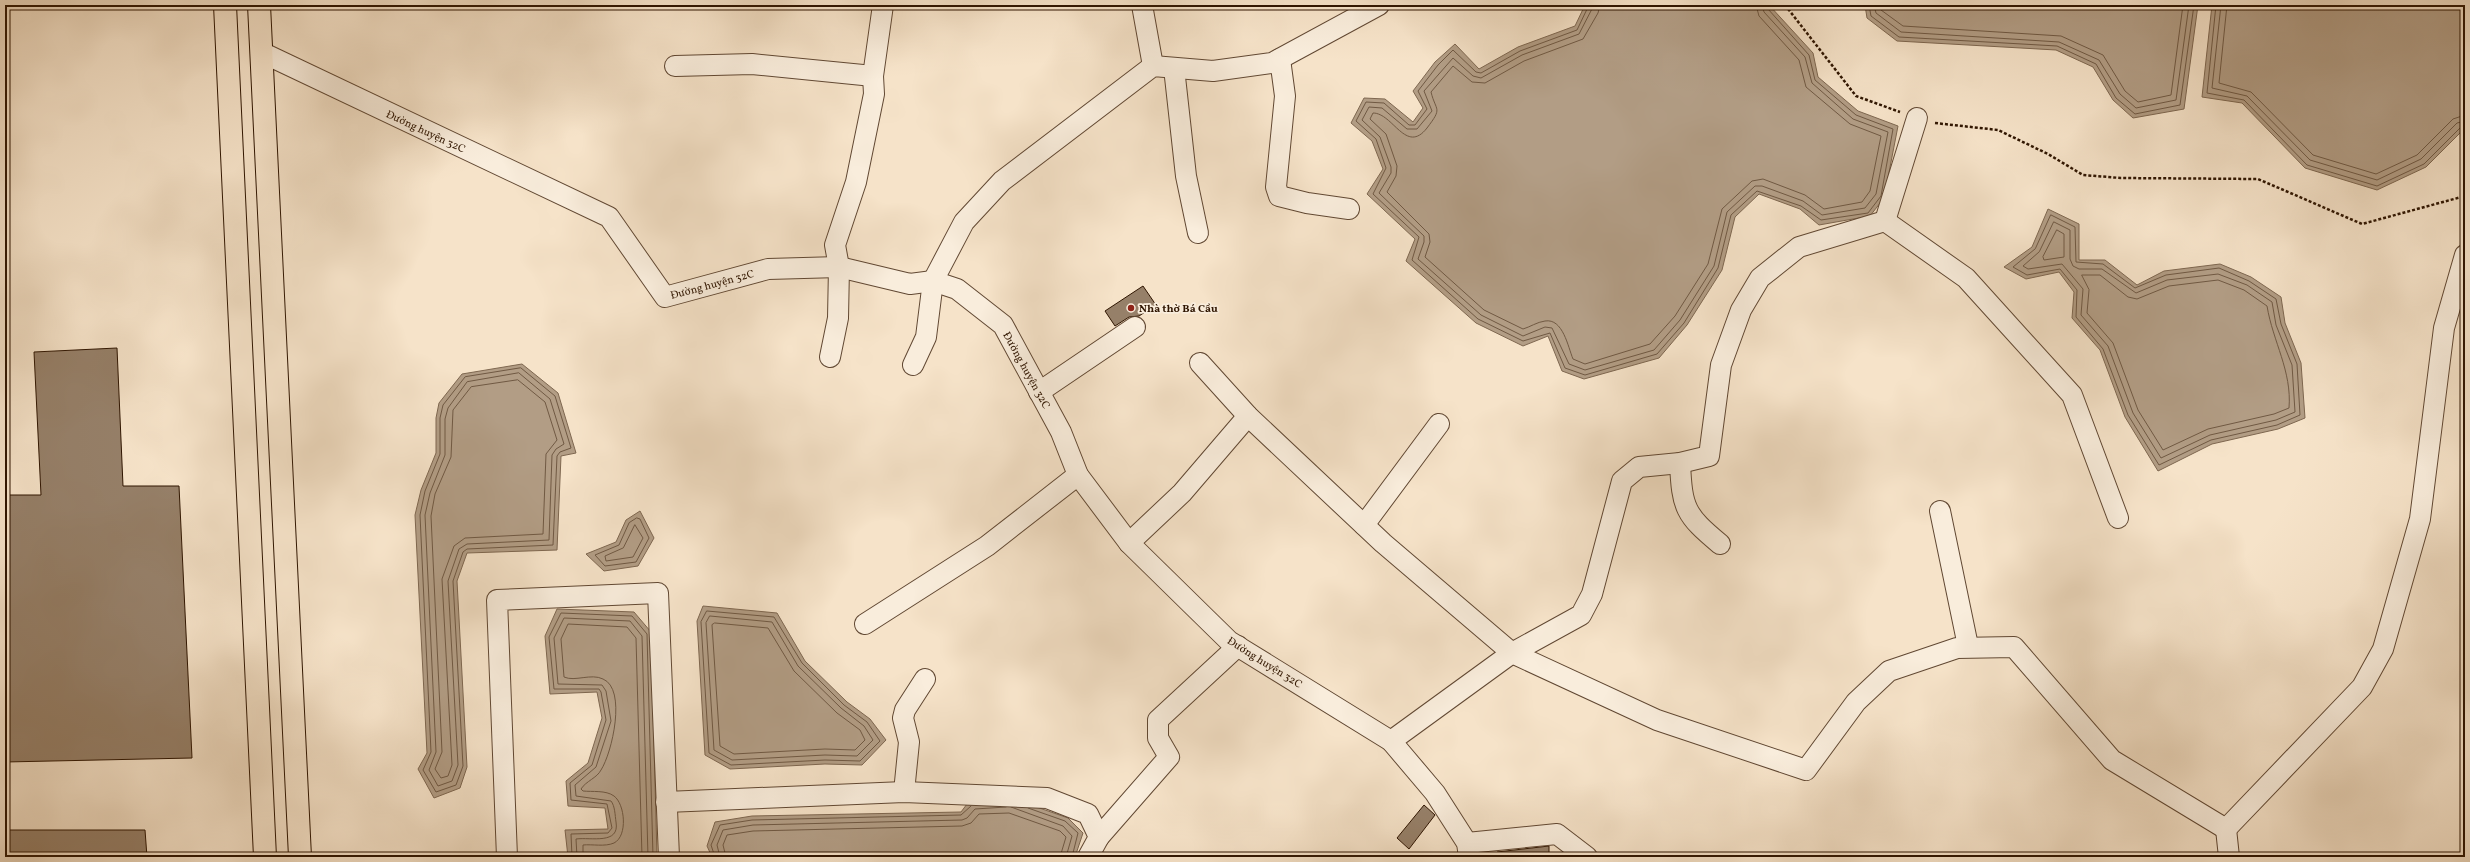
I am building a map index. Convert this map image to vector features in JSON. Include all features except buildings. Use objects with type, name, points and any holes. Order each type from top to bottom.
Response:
[{"type":"main road","points":[[225,5],[265,857]]},
{"type":"main road","points":[[259,5],[300,857]]},
{"type":"main road","points":[[240,318],[274,316]]},
{"type":"street","points":[[830,357],[838,318],[838,267],[835,245],[856,182],[874,94],[873,76],[883,5]]},
{"type":"street","points":[[1142,5],[1153,66]]},
{"type":"street","points":[[913,365],[926,337],[933,282],[964,222],[1002,181],[1153,66],[1213,71],[1272,63],[1379,5]]},
{"type":"street","name":"Đường huyện 32C","points":[[261,52],[608,217],[665,297],[768,269],[838,267],[910,284],[933,282],[956,289],[1003,325],[1061,432],[1078,475],[1129,542],[1228,641],[1391,740],[1435,793],[1468,850]]},
{"type":"street","points":[[1280,59],[1285,96],[1276,187],[1279,196],[1307,203],[1349,209]]},
{"type":"street","points":[[675,66],[752,64],[873,76]]},
{"type":"street","points":[[1174,68],[1186,176],[1198,233]]},
{"type":"street","points":[[1885,221],[1916,118]]},
{"type":"street","points":[[1391,740],[1512,654],[1581,615],[1592,594],[1622,481],[1639,467],[1680,462],[1709,456],[1721,365],[1741,310],[1760,278],[1799,248],[1885,221]]},
{"type":"street","points":[[1885,221],[1966,278],[2072,395],[2118,518]]},
{"type":"street","points":[[2229,857],[2226,829],[2362,687],[2383,649],[2420,519],[2444,328],[2465,255]]},
{"type":"street","points":[[1039,392],[1136,327]]},
{"type":"street","points":[[1200,363],[1248,416],[1364,525],[1512,654],[1656,720],[1806,770],[1856,702],[1889,671],[1957,648],[1968,646],[2014,647],[2112,760],[2226,829]]},
{"type":"street","points":[[1129,542],[1182,493],[1248,416]]},
{"type":"street","points":[[1364,525],[1439,424]]},
{"type":"street","points":[[1680,462],[1682,498],[1696,524],[1720,544]]},
{"type":"street","points":[[865,624],[987,546],[1078,475]]},
{"type":"street","points":[[1940,511],[1968,646]]},
{"type":"street","points":[[507,857],[497,600],[658,593],[669,857]]},
{"type":"street","points":[[1088,857],[1099,837],[1169,757],[1158,738],[1158,720],[1238,646]]},
{"type":"street","points":[[904,792],[909,742],[903,718],[905,710],[925,679]]},
{"type":"street","points":[[666,802],[904,792],[1047,798],[1088,814],[1099,837]]},
{"type":"street","points":[[1468,850],[1557,834],[1587,857]]},
{"type":"path","points":[[1786,5],[1856,96],[1916,118],[1940,124],[1998,130],[2048,154],[2083,175],[2121,178],[2258,179],[2362,224],[2465,196]]},
{"type":"water","points":[[1585,5],[1769,5],[1813,53],[1818,77],[1858,111],[1898,126],[1884,198],[1870,216],[1819,225],[1800,209],[1759,194],[1735,217],[1722,270],[1687,325],[1659,358],[1584,379],[1562,371],[1548,336],[1523,346],[1476,323],[1406,261],[1415,239],[1367,194],[1383,169],[1372,141],[1351,123],[1364,98],[1385,99],[1413,122],[1423,108],[1413,91],[1435,62],[1455,44],[1479,69],[1518,47],[1575,26]]},
{"type":"water","points":[[1865,5],[2198,5],[2184,109],[2133,118],[2113,100],[2093,67],[2056,50],[1897,41],[1867,18]]},
{"type":"water","points":[[2212,5],[2465,5],[2465,128],[2426,167],[2377,190],[2305,168],[2242,103],[2202,97]]},
{"type":"water","points":[[2048,209],[2079,224],[2079,260],[2105,260],[2137,285],[2164,271],[2220,264],[2251,277],[2281,297],[2285,323],[2301,363],[2305,418],[2278,429],[2212,444],[2158,471],[2125,417],[2100,350],[2072,318],[2074,292],[2059,272],[2026,279],[2004,267],[2032,247]]},
{"type":"water","points":[[522,364],[558,393],[576,453],[561,456],[557,550],[467,553],[457,581],[467,767],[460,788],[434,798],[418,769],[427,753],[415,515],[421,490],[436,453],[436,418],[439,403],[462,374]]},
{"type":"water","points":[[640,511],[654,538],[638,566],[604,571],[586,554],[616,542],[626,520]]},
{"type":"water","points":[[703,606],[777,613],[805,661],[847,702],[870,719],[886,740],[862,765],[825,764],[730,769],[705,755],[697,621]]},
{"type":"water","points":[[557,609],[634,612],[651,632],[657,857],[568,857],[565,830],[608,829],[605,808],[568,806],[566,781],[588,763],[602,718],[597,692],[550,694],[545,636]]},
{"type":"water","points":[[1011,798],[1068,818],[1083,833],[1075,857],[712,857],[707,846],[715,822],[752,816],[961,812],[970,800]]},
{"type":"place","name":"Nhà thờ Bá Cầu","points":[[1131,308]]}]
